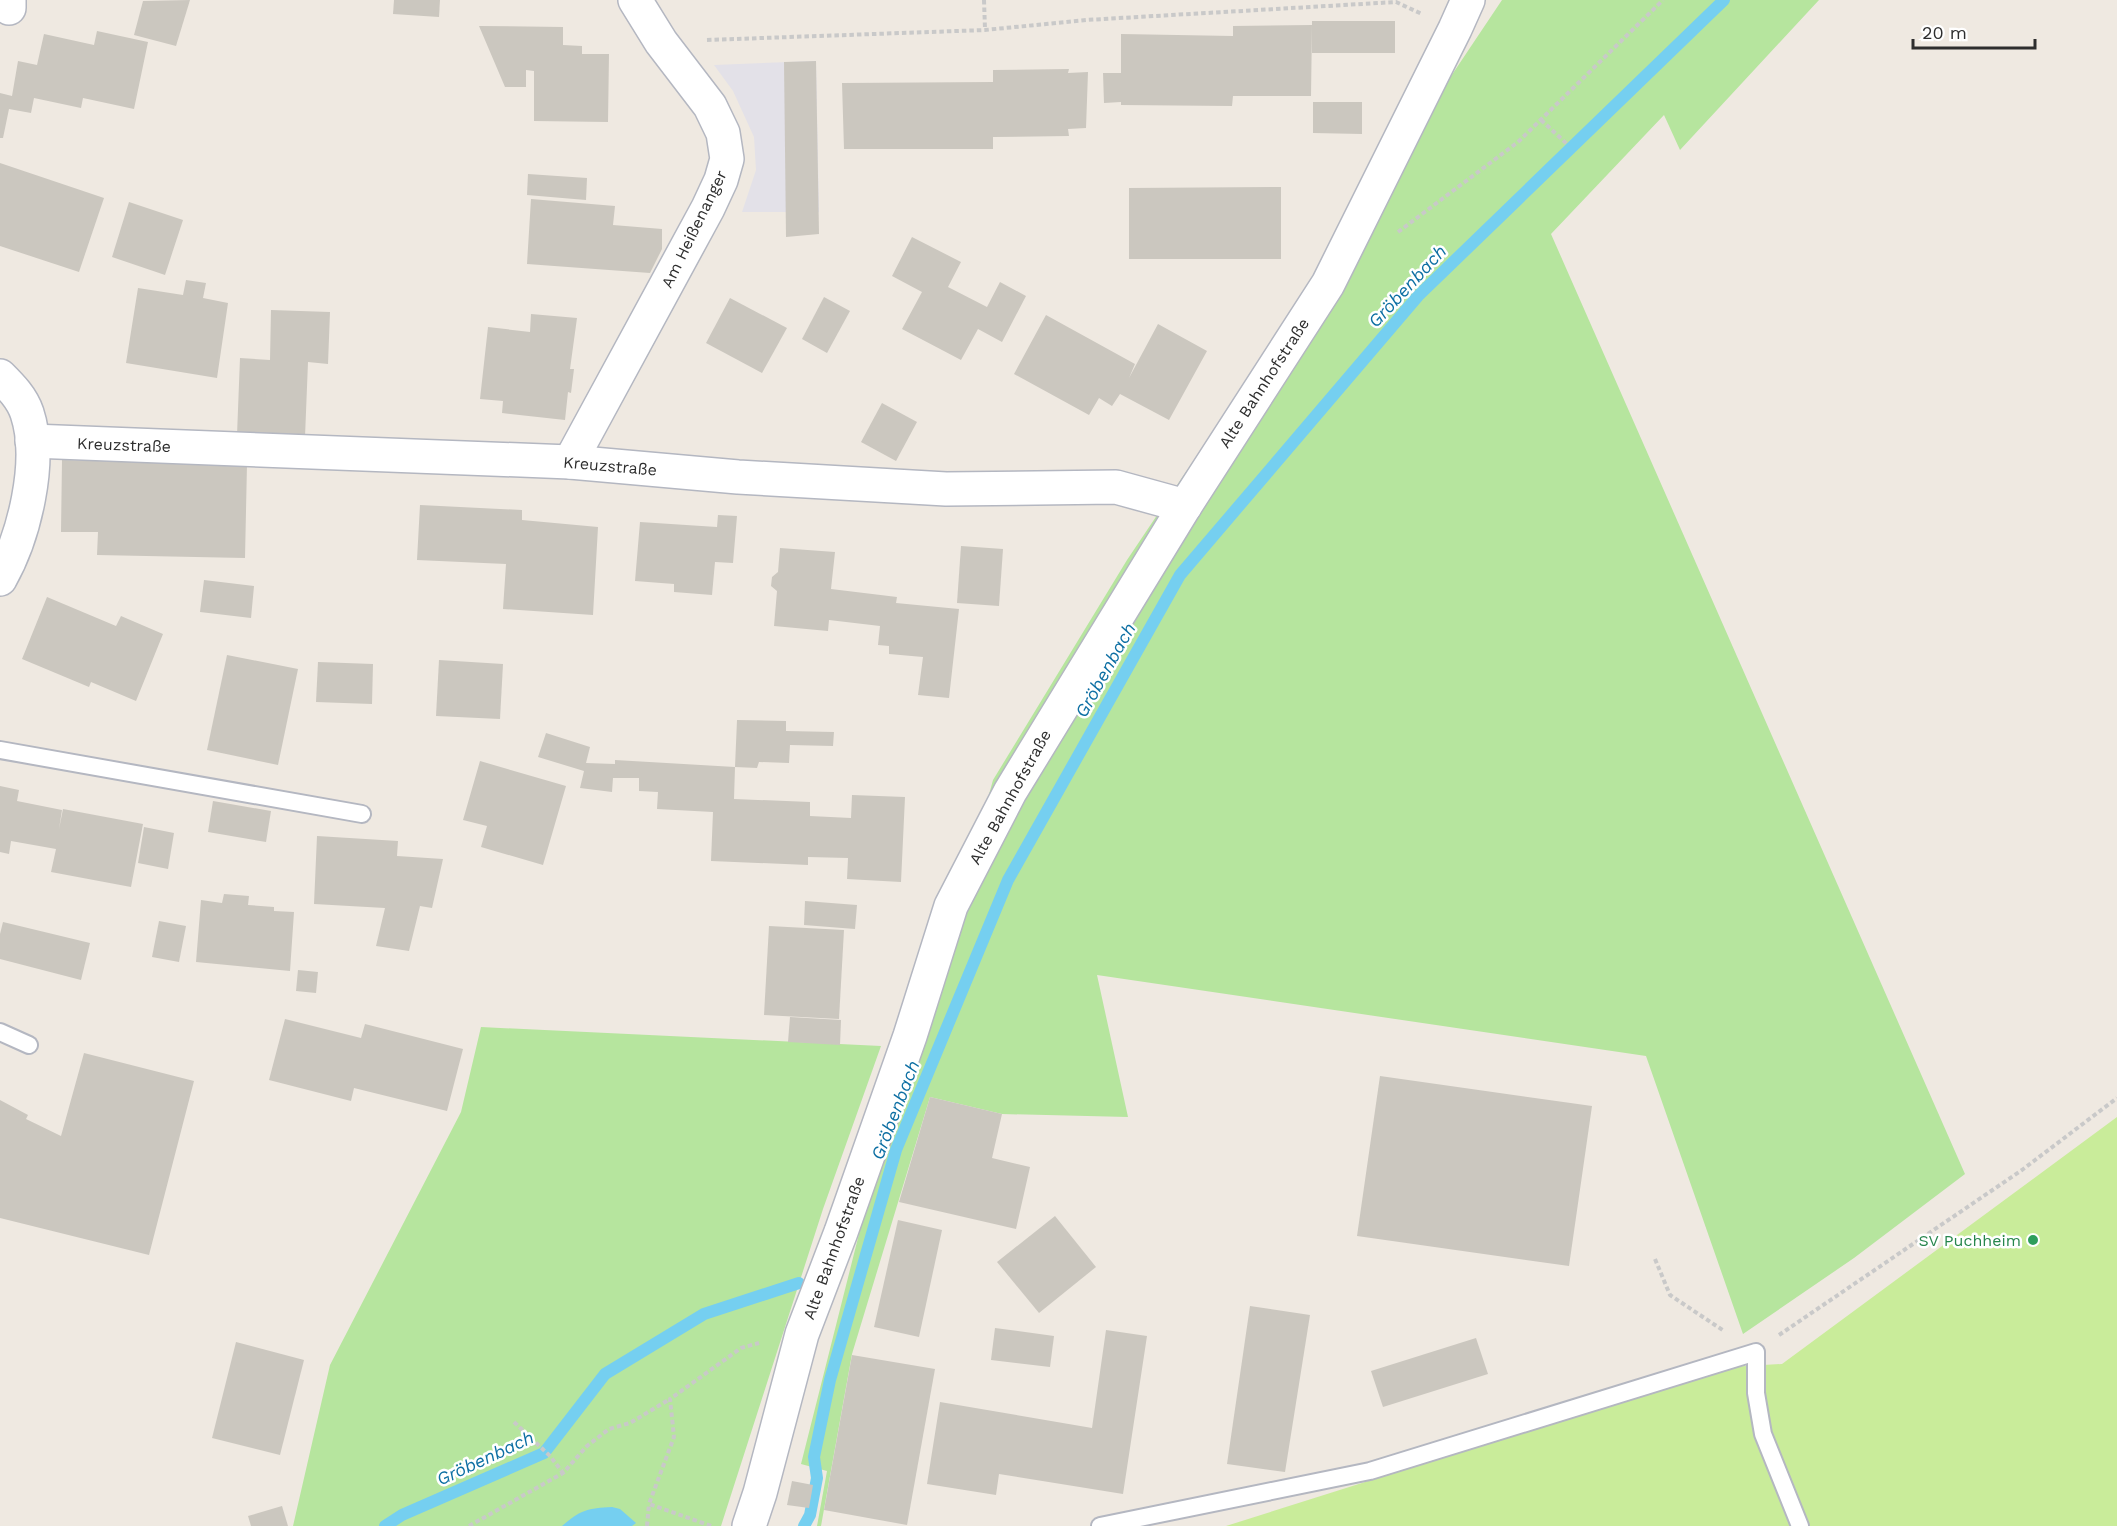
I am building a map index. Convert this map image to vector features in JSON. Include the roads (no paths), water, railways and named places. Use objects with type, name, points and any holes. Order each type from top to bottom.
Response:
[{"type":"street","name":"Am Heißenanger","points":[[570,462],[708,208],[721,180],[727,159],[723,133],[710,106],[661,42],[635,0]]},
{"type":"street","name":"Alte Bahnhofstraße","points":[[749,1526],[760,1493],[802,1334],[841,1232],[906,1047],[951,906],[1010,792],[1185,506],[1328,284],[1462,15]]},
{"type":"street","points":[[0,376],[15,390],[27,413],[32,441],[31,489],[25,518],[18,541],[0,579]]},
{"type":"street","name":"Kreuzstraße","points":[[32,441],[570,462],[738,477],[946,489],[1116,487],[1185,506]]},
{"type":"lane","points":[[0,750],[362,814]]},
{"type":"lane","points":[[0,1032],[29,1045]]},
{"type":"lane","points":[[1102,1526],[1370,1471],[1756,1352],[1756,1393],[1763,1434],[1800,1526]]},
{"type":"water","points":[[612,1507],[620,1509],[636,1523],[632,1526],[562,1526],[574,1516],[585,1511]]},
{"type":"waterway","name":"Gröbenbach","points":[[804,1526],[810,1515],[817,1478],[814,1457],[830,1380],[896,1150],[1008,880],[1180,575],[1418,296],[1724,0]]},
{"type":"waterway","name":"Gröbenbach","points":[[385,1526],[402,1515],[544,1453],[605,1374],[704,1314],[799,1283]]},
{"type":"place","name":"SV Puchheim","points":[[2033,1240]]}]
